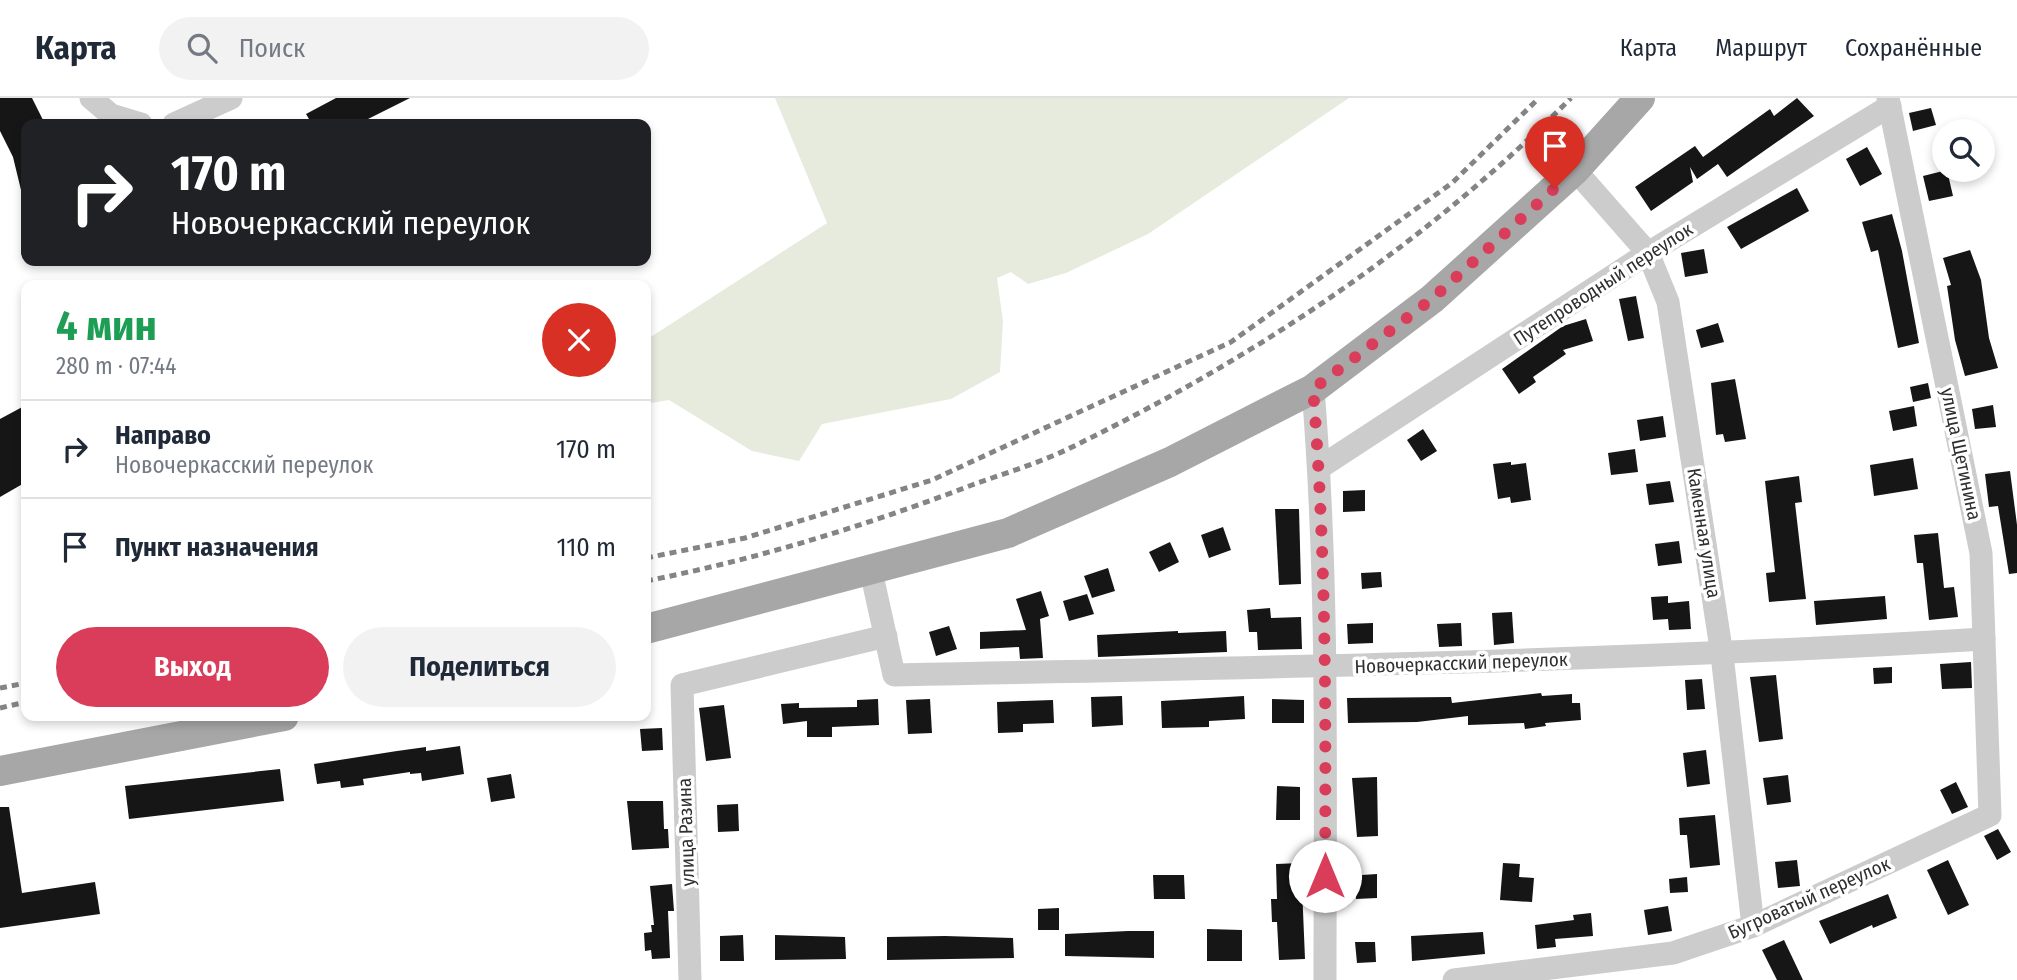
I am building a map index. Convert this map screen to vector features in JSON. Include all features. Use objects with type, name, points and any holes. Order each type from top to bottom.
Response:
[{"type":"main road","points":[[651,628],[1007,533],[1170,462],[1313,389],[1432,299],[1575,170],[1640,98]]},
{"type":"main road","points":[[0,771],[258,721]]},
{"type":"street","points":[[90,98],[111,115],[124,119]]},
{"type":"street","points":[[185,119],[230,98]]},
{"type":"street","name":"Путепроводный переулок","points":[[1319,468],[1648,253],[1889,102]]},
{"type":"street","name":"улица Щетинина","points":[[1889,102],[1981,553],[1990,814]]},
{"type":"street","name":"Каменная улица","points":[[1575,170],[1648,253],[1668,302],[1722,654],[1753,926]]},
{"type":"street","points":[[1313,389],[1319,468],[1325,667],[1325,980]]},
{"type":"street","name":"Новочеркасский переулок","points":[[871,571],[894,675],[1325,667],[1722,654],[1984,639]]},
{"type":"street","name":"улица Разина","points":[[690,980],[682,685],[886,636]]},
{"type":"street","name":"Бугроватый переулок","points":[[1454,980],[1673,953],[1753,926],[1990,814]]},
{"type":"shaded area","points":[[775,98],[1349,98],[1148,234],[1066,273],[1028,284],[1011,272],[997,278],[1003,321],[1000,372],[951,399],[822,424],[799,461],[752,451],[669,400],[651,403],[651,337],[827,223]]},
{"type":"building","points":[[0,98],[32,98],[42,119],[21,119],[21,190],[13,157],[0,131]]},
{"type":"building","points":[[336,98],[410,98],[368,119],[309,119],[306,114]]},
{"type":"building","points":[[1797,98],[1814,116],[1727,177],[1718,164],[1697,179],[1690,167],[1693,182],[1651,211],[1635,187],[1695,146],[1703,157],[1770,109],[1774,116]]},
{"type":"building","points":[[1931,108],[1934,119],[1932,119],[1932,126],[1913,131],[1909,113]]},
{"type":"building","points":[[1867,147],[1882,174],[1860,186],[1846,159]]},
{"type":"building","points":[[1932,174],[1932,182],[1950,182],[1953,196],[1929,201],[1923,176]]},
{"type":"building","points":[[1797,188],[1809,211],[1741,249],[1727,227]]},
{"type":"building","points":[[1892,214],[1902,251],[1919,343],[1898,348],[1878,250],[1871,252],[1862,222]]},
{"type":"building","points":[[1704,249],[1708,273],[1685,277],[1681,253]]},
{"type":"building","points":[[1970,250],[1981,280],[1989,338],[1998,368],[1965,376],[1955,340],[1947,286],[1951,285],[1943,258]]},
{"type":"building","points":[[1636,296],[1644,338],[1628,341],[1619,299]]},
{"type":"building","points":[[1586,319],[1593,341],[1563,350],[1566,354],[1533,377],[1536,382],[1519,394],[1502,369],[1563,326]]},
{"type":"building","points":[[1718,323],[1724,342],[1701,348],[1696,330]]},
{"type":"building","points":[[1735,379],[1746,439],[1725,442],[1723,434],[1716,435],[1711,383]]},
{"type":"building","points":[[1928,383],[1931,398],[1913,402],[1910,387]]},
{"type":"building","points":[[1993,405],[1996,427],[1975,429],[1972,409]]},
{"type":"building","points":[[1914,406],[1917,426],[1893,431],[1889,411]]},
{"type":"building","points":[[21,408],[21,485],[0,497],[0,419]]},
{"type":"building","points":[[1663,416],[1666,437],[1640,441],[1637,420]]},
{"type":"building","points":[[1423,429],[1437,451],[1421,461],[1407,440]]},
{"type":"building","points":[[1635,449],[1638,472],[1611,475],[1608,453]]},
{"type":"building","points":[[1913,458],[1918,489],[1874,496],[1870,465]]},
{"type":"building","points":[[1511,462],[1511,465],[1526,463],[1531,500],[1511,503],[1510,497],[1498,499],[1493,464]]},
{"type":"building","points":[[2010,471],[2017,525],[2017,573],[2009,574],[1998,506],[1989,507],[1985,474]]},
{"type":"building","points":[[1799,476],[1802,502],[1795,503],[1806,599],[1769,602],[1766,573],[1775,572],[1765,481]]},
{"type":"building","points":[[1670,481],[1674,502],[1649,505],[1646,484]]},
{"type":"building","points":[[1365,490],[1365,511],[1343,512],[1343,491]]},
{"type":"building","points":[[1275,509],[1299,509],[1301,584],[1279,585]]},
{"type":"building","points":[[1223,527],[1231,550],[1209,558],[1201,535]]},
{"type":"building","points":[[1938,533],[1944,588],[1954,587],[1958,617],[1929,620],[1923,563],[1917,563],[1914,535]]},
{"type":"building","points":[[1679,541],[1682,563],[1658,566],[1655,544]]},
{"type":"building","points":[[1170,542],[1179,562],[1159,572],[1149,552]]},
{"type":"building","points":[[1108,568],[1115,591],[1092,598],[1084,576]]},
{"type":"building","points":[[1381,572],[1382,587],[1362,589],[1361,573]]},
{"type":"building","points":[[1041,591],[1049,616],[1040,619],[1043,658],[1020,659],[1019,647],[980,649],[980,632],[1026,630],[1016,599]]},
{"type":"building","points":[[1087,594],[1094,614],[1069,621],[1063,601]]},
{"type":"building","points":[[1668,596],[1668,603],[1689,601],[1691,629],[1669,630],[1668,619],[1653,620],[1651,597]]},
{"type":"building","points":[[1885,596],[1887,619],[1816,625],[1814,601]]},
{"type":"building","points":[[1270,608],[1271,618],[1301,617],[1302,649],[1258,650],[1257,632],[1249,632],[1247,610]]},
{"type":"building","points":[[1512,612],[1514,643],[1494,645],[1492,613]]},
{"type":"building","points":[[1373,623],[1373,643],[1348,644],[1347,624]]},
{"type":"building","points":[[1461,623],[1462,646],[1439,647],[1437,624]]},
{"type":"building","points":[[949,626],[957,649],[936,656],[929,632]]},
{"type":"building","points":[[1226,631],[1227,652],[1098,657],[1097,635]]},
{"type":"building","points":[[1971,662],[1972,688],[1942,689],[1940,664]]},
{"type":"building","points":[[1892,667],[1892,683],[1874,684],[1873,668]]},
{"type":"building","points":[[1776,675],[1783,739],[1759,742],[1750,677]]},
{"type":"building","points":[[1702,679],[1705,709],[1687,710],[1685,680]]},
{"type":"building","points":[[1541,693],[1542,696],[1572,694],[1572,703],[1580,703],[1581,720],[1545,723],[1546,726],[1525,729],[1524,723],[1468,725],[1468,716],[1417,722],[1348,723],[1347,698],[1451,697],[1452,703]]},
{"type":"building","points":[[1122,696],[1123,725],[1092,727],[1091,697]]},
{"type":"building","points":[[1244,696],[1245,719],[1209,721],[1209,727],[1162,728],[1161,701]]},
{"type":"building","points":[[878,699],[879,725],[832,727],[832,737],[807,737],[807,721],[783,724],[781,704],[799,703],[799,708],[857,707],[857,700]]},
{"type":"building","points":[[930,699],[932,733],[908,734],[906,700]]},
{"type":"building","points":[[1272,699],[1304,700],[1304,723],[1272,723]]},
{"type":"building","points":[[1053,700],[1054,723],[1023,724],[1023,732],[998,733],[997,702]]},
{"type":"building","points":[[724,705],[731,758],[706,761],[699,708]]},
{"type":"building","points":[[662,728],[663,750],[642,751],[640,729]]},
{"type":"building","points":[[460,746],[464,774],[422,781],[421,773],[410,772],[363,779],[364,785],[341,788],[340,781],[317,784],[314,764],[426,747],[426,751]]},
{"type":"building","points":[[1706,750],[1710,784],[1687,787],[1683,753]]},
{"type":"building","points":[[280,769],[284,801],[129,819],[125,786]]},
{"type":"building","points":[[511,774],[515,798],[491,802],[487,778]]},
{"type":"building","points":[[1788,775],[1791,802],[1767,805],[1763,778]]},
{"type":"building","points":[[1377,777],[1378,836],[1357,837],[1352,778]]},
{"type":"building","points":[[1956,782],[1968,807],[1952,814],[1940,790]]},
{"type":"building","points":[[1277,786],[1300,787],[1300,820],[1276,820]]},
{"type":"building","points":[[627,801],[663,801],[664,829],[668,829],[669,848],[632,850]]},
{"type":"building","points":[[738,804],[739,831],[718,832],[717,805]]},
{"type":"building","points":[[0,807],[9,807],[22,893],[95,882],[100,914],[0,928]]},
{"type":"building","points":[[1715,815],[1720,865],[1690,868],[1687,835],[1680,835],[1679,818]]},
{"type":"building","points":[[1998,829],[2011,852],[1997,860],[1984,836]]},
{"type":"building","points":[[1797,860],[1800,886],[1778,888],[1775,862]]},
{"type":"building","points":[[1948,860],[1969,905],[1948,915],[1927,870]]},
{"type":"building","points":[[1301,863],[1305,959],[1279,960],[1277,922],[1272,922],[1271,899],[1277,899],[1276,864]]},
{"type":"building","points":[[1503,863],[1520,864],[1519,877],[1534,878],[1532,902],[1500,900]]},
{"type":"building","points":[[1377,874],[1377,898],[1356,899],[1355,881],[1362,880],[1362,875]]},
{"type":"building","points":[[1153,875],[1184,875],[1185,899],[1154,899]]},
{"type":"building","points":[[1687,877],[1688,892],[1670,893],[1669,879]]},
{"type":"building","points":[[672,884],[674,911],[668,911],[670,958],[652,959],[651,950],[645,951],[644,933],[652,932],[651,925],[654,925],[650,886]]},
{"type":"building","points":[[1888,894],[1897,918],[1873,928],[1872,925],[1830,944],[1819,921]]},
{"type":"building","points":[[1668,906],[1672,931],[1648,935],[1644,910]]},
{"type":"building","points":[[1059,908],[1059,930],[1038,930],[1038,909]]},
{"type":"building","points":[[1591,913],[1593,936],[1555,939],[1556,947],[1537,949],[1535,925],[1574,920],[1573,915]]},
{"type":"building","points":[[1207,929],[1242,930],[1242,961],[1207,961]]},
{"type":"building","points":[[1154,931],[1154,958],[1065,956],[1065,934]]},
{"type":"building","points":[[1483,932],[1485,954],[1412,961],[1411,936]]},
{"type":"building","points":[[743,935],[744,961],[720,961],[720,936]]},
{"type":"building","points":[[775,935],[845,937],[846,959],[775,960]]},
{"type":"building","points":[[887,937],[1013,938],[1014,958],[887,960]]},
{"type":"building","points":[[1784,940],[1803,980],[1777,980],[1762,950]]},
{"type":"building","points":[[1355,942],[1375,942],[1376,962],[1357,963]]},
{"type":"railway","points":[[651,557],[745,538],[932,480],[1231,342],[1452,183],[1539,98]]},
{"type":"railway","points":[[651,580],[770,552],[892,514],[1048,458],[1140,412],[1272,336],[1398,249],[1516,151],[1571,98]]},
{"type":"railway","points":[[0,688],[21,684]]},
{"type":"railway","points":[[0,708],[21,703]]},
{"type":"route","points":[[1325,876],[1325,667],[1319,468],[1313,389],[1432,299],[1555,188]]}]
